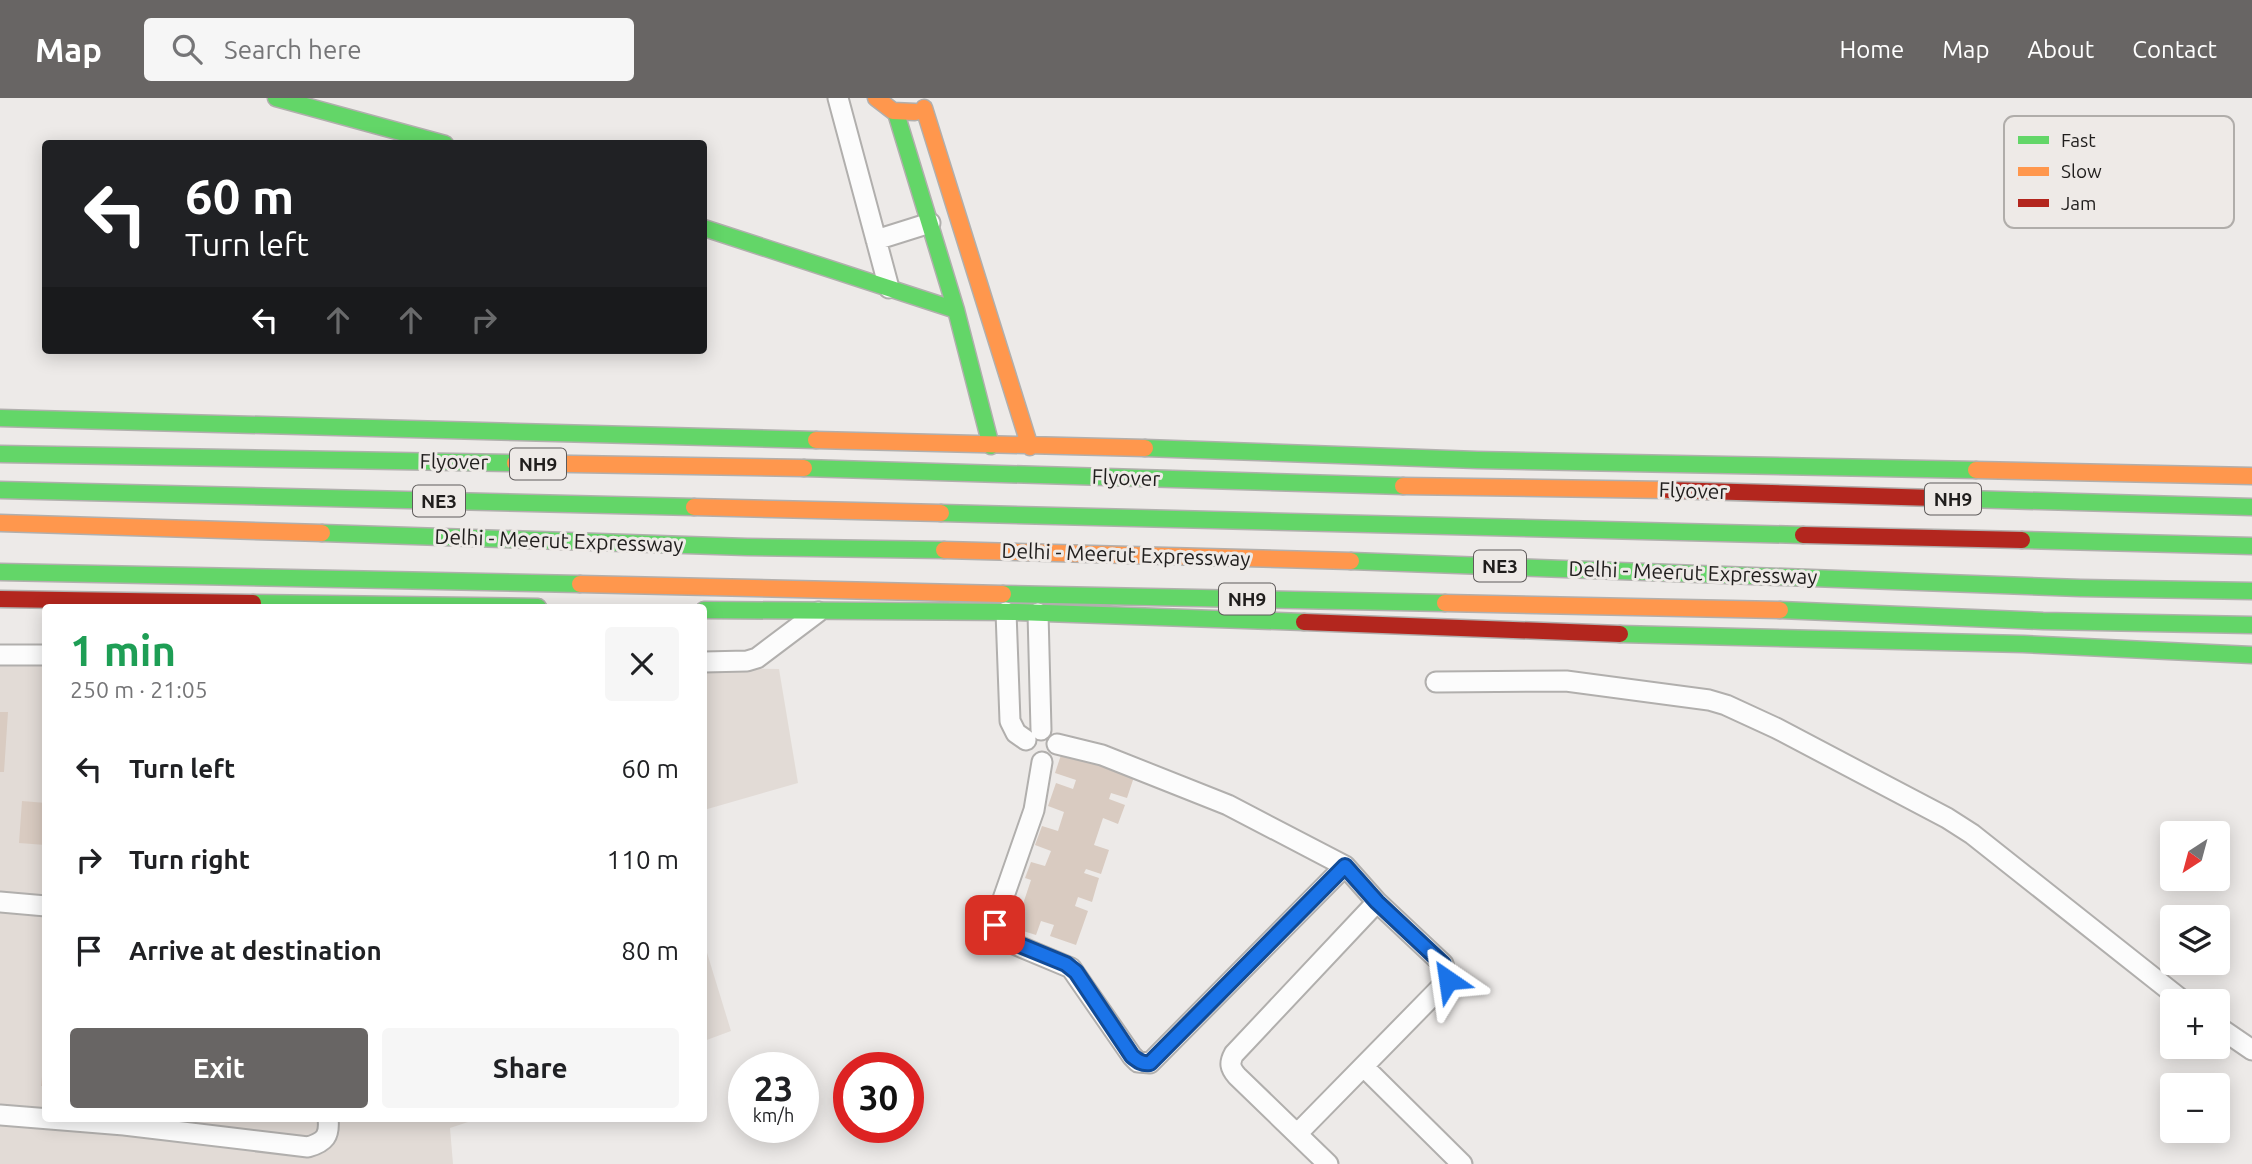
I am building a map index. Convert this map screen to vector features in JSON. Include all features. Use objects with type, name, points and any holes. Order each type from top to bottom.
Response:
[{"type":"main road","points":[[275,98],[430,140]]},
{"type":"main road","points":[[876,98],[886,109],[896,113],[911,114],[929,103],[1030,447]]},
{"type":"main road","points":[[896,113],[956,310],[992,446]]},
{"type":"main road","points":[[707,229],[956,310]]},
{"type":"main road","points":[[0,418],[1279,452],[1477,460],[2252,476]]},
{"type":"main road","points":[[1278,483],[1279,452]]},
{"type":"main road","name":"Flyover","points":[[0,454],[920,470],[1278,483],[1654,490],[2252,507]]},
{"type":"main road","name":"Delhi - Meerut Expressway","points":[[0,490],[2252,546]]},
{"type":"main road","name":"Delhi - Meerut Expressway","points":[[0,523],[733,547],[1035,551],[2080,588],[2252,591]]},
{"type":"main road","name":"NH9","points":[[0,572],[1784,611],[2043,621],[2252,625]]},
{"type":"main road","points":[[1094,595],[1105,616]]},
{"type":"main road","points":[[0,599],[336,604]]},
{"type":"main road","points":[[1374,625],[1399,603]]},
{"type":"main road","points":[[707,610],[1006,612],[1772,639],[2023,644],[2252,655]]},
{"type":"street","points":[[838,98],[889,288]]},
{"type":"street","points":[[876,240],[930,223]]},
{"type":"street","points":[[707,662],[747,661],[757,658],[818,612]]},
{"type":"street","points":[[1006,612],[1010,721],[1016,733],[1034,735],[1050,732],[1057,744],[1054,756],[1042,762],[1034,761],[1026,753],[1034,735],[1038,613]]},
{"type":"street","points":[[0,655],[42,655]]},
{"type":"street","points":[[1436,682],[1566,681],[1689,696],[1726,705],[1921,803],[1955,823],[2168,989]]},
{"type":"street","points":[[1057,744],[1102,755],[1228,805],[1345,866],[1377,902],[1443,964],[1448,980],[1297,1134]]},
{"type":"street","points":[[1042,762],[1034,810],[996,919],[996,932],[1009,942],[1066,964],[1076,972],[1138,1062],[1150,1063],[1345,866]]},
{"type":"street","points":[[0,902],[42,906]]},
{"type":"street","points":[[1328,1164],[1237,1076],[1231,1069],[1230,1062],[1234,1054],[1377,902]]},
{"type":"street","points":[[2230,1035],[2252,1050]]},
{"type":"street","points":[[1364,1067],[1462,1164]]},
{"type":"street","points":[[0,1115],[42,1118]]},
{"type":"street","points":[[87,1122],[308,1147],[322,1143],[328,1136],[328,1122]]},
{"type":"shaded area","points":[[0,659],[42,660],[42,1122],[468,1122],[450,1128],[453,1164],[0,1164]]},
{"type":"shaded area","points":[[707,668],[779,669],[798,783],[707,809]]},
{"type":"shaded area","points":[[707,953],[731,1031],[707,1040]]},
{"type":"building","points":[[0,712],[8,712],[4,772],[0,772]]},
{"type":"building","points":[[1063,749],[1135,774],[1127,798],[1111,793],[1109,799],[1125,805],[1118,824],[1103,818],[1094,845],[1109,850],[1101,874],[1086,869],[1084,873],[1099,878],[1092,902],[1078,897],[1075,906],[1088,911],[1076,945],[1050,936],[1054,925],[1041,921],[1036,935],[1007,926],[1016,902],[1023,904],[1031,880],[1025,878],[1031,862],[1045,866],[1051,851],[1035,845],[1042,826],[1058,831],[1064,812],[1048,806],[1056,783],[1073,789],[1076,780],[1055,773]]},
{"type":"building","points":[[22,801],[42,803],[42,845],[19,843]]},
{"type":"traffic: fast","points":[[276,98],[430,140]]},
{"type":"traffic: fast","points":[[896,113],[956,310],[991,446]]},
{"type":"traffic: fast","points":[[707,229],[956,310]]},
{"type":"traffic: fast","points":[[0,418],[816,440]]},
{"type":"traffic: fast","points":[[1145,448],[1477,460],[1976,470]]},
{"type":"traffic: fast","points":[[0,454],[515,463]]},
{"type":"traffic: fast","points":[[804,468],[1403,486]]},
{"type":"traffic: fast","points":[[0,490],[694,507]]},
{"type":"traffic: fast","points":[[1967,499],[2252,507]]},
{"type":"traffic: fast","points":[[941,513],[1803,535]]},
{"type":"traffic: fast","points":[[322,533],[747,547],[944,550]]},
{"type":"traffic: fast","points":[[2022,540],[2252,546]]},
{"type":"traffic: fast","points":[[1351,561],[2080,588],[2252,591]]},
{"type":"traffic: fast","points":[[0,572],[580,584]]},
{"type":"traffic: fast","points":[[1003,594],[1445,603]]},
{"type":"traffic: fast","points":[[253,603],[324,604]]},
{"type":"traffic: fast","points":[[707,610],[1017,612],[1304,622]]},
{"type":"traffic: fast","points":[[1780,610],[2043,621],[2252,625]]},
{"type":"traffic: fast","points":[[1620,634],[2023,644],[2252,655]]},
{"type":"traffic: slow","points":[[876,98],[893,111],[915,112]]},
{"type":"traffic: slow","points":[[924,108],[1030,447]]},
{"type":"traffic: slow","points":[[816,440],[1145,448]]},
{"type":"traffic: slow","points":[[515,463],[804,468]]},
{"type":"traffic: slow","points":[[1976,470],[2252,476]]},
{"type":"traffic: slow","points":[[1403,486],[1668,490]]},
{"type":"traffic: slow","points":[[694,507],[941,513]]},
{"type":"traffic: slow","points":[[0,523],[322,533]]},
{"type":"traffic: slow","points":[[944,550],[1351,561]]},
{"type":"traffic: slow","points":[[580,584],[1003,594]]},
{"type":"traffic: slow","points":[[1445,603],[1780,610]]},
{"type":"traffic: jam","points":[[1668,490],[1967,499]]},
{"type":"traffic: jam","points":[[1803,535],[2022,540]]},
{"type":"traffic: jam","points":[[0,599],[253,603]]},
{"type":"traffic: jam","points":[[1304,622],[1620,634]]},
{"type":"route","points":[[995,925],[1000,937],[1066,964],[1076,972],[1132,1056],[1138,1062],[1145,1063],[1150,1063],[1345,866],[1377,902],[1443,964],[1448,980]]}]
